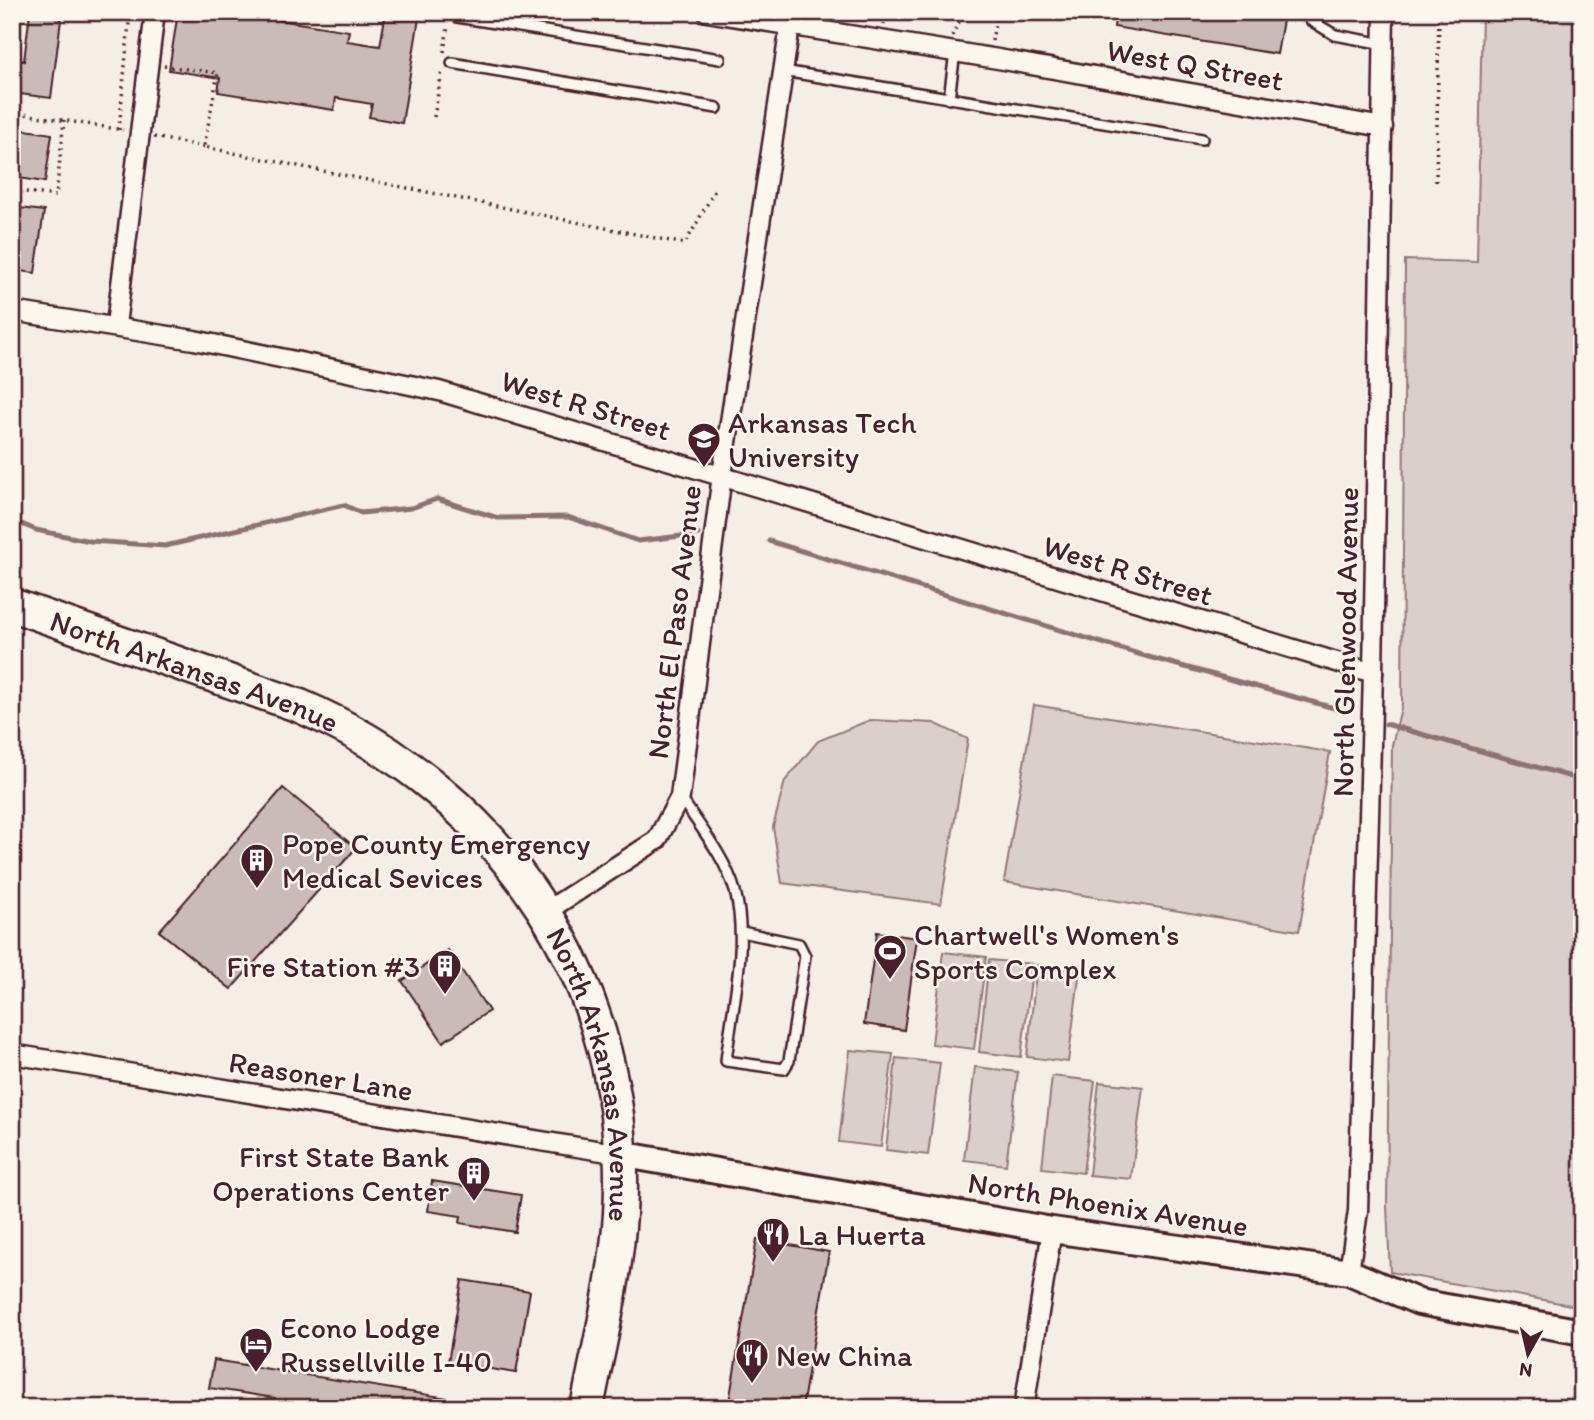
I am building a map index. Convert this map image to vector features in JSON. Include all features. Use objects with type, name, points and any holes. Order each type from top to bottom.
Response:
[{"type":"highway","name":"North Arkansas Avenue","points":[[12,606],[300,706],[345,726],[382,747],[450,798],[508,859],[545,912],[575,967],[604,1046],[613,1087],[620,1154],[620,1214],[616,1256],[587,1408]]},
{"type":"street","points":[[116,326],[155,12]]},
{"type":"street","name":"West Q Street","points":[[707,12],[790,26],[953,45],[1383,127]]},
{"type":"street","name":"North Glenwood Avenue","points":[[1349,1272],[1358,1211],[1373,673],[1384,12]]},
{"type":"street","name":"North El Paso Avenue","points":[[545,912],[657,840],[680,797],[722,475],[790,26]]},
{"type":"street","name":"West R Street","points":[[12,311],[116,326],[417,385],[1373,673]]},
{"type":"street","name":"Reasoner Lane","points":[[12,1054],[620,1154]]},
{"type":"street","name":"North Phoenix Avenue","points":[[620,1154],[1052,1230],[1349,1272],[1419,1302],[1582,1332]]},
{"type":"street","points":[[1024,1408],[1052,1230]]},
{"type":"lane","points":[[1308,12],[1310,20],[1335,35],[1384,44]]},
{"type":"lane","points":[[457,17],[720,60]]},
{"type":"lane","points":[[949,99],[953,45]]},
{"type":"lane","points":[[452,64],[716,108]]},
{"type":"lane","points":[[783,71],[1202,139]]},
{"type":"lane","points":[[680,797],[723,863],[734,890],[742,932],[726,1061],[784,1069],[789,1061],[805,956],[799,944],[742,932]]},
{"type":"path","points":[[89,12],[128,19]]},
{"type":"path","points":[[119,130],[130,12]]},
{"type":"path","points":[[883,27],[886,12]]},
{"type":"path","points":[[953,45],[964,12]]},
{"type":"path","points":[[1436,182],[1439,12]]},
{"type":"path","points":[[166,53],[164,66],[218,74],[204,147]]},
{"type":"path","points":[[12,112],[141,134],[685,244],[715,190]]},
{"type":"path","points":[[12,190],[56,196],[64,120]]},
{"type":"shaded area","points":[[1482,12],[1582,12],[1582,1307],[1390,1272],[1387,1206],[1392,745],[1402,704],[1405,260],[1477,262]]},
{"type":"shaded area","points":[[1034,705],[1330,752],[1299,931],[1004,882]]},
{"type":"shaded area","points":[[870,720],[934,723],[968,739],[941,904],[782,883],[773,827],[785,781],[818,741]]},
{"type":"shaded area","points":[[943,952],[986,957],[974,1049],[932,1044]]},
{"type":"shaded area","points":[[989,960],[1033,964],[1021,1057],[979,1052]]},
{"type":"shaded area","points":[[1037,965],[1080,970],[1068,1062],[1027,1057]]},
{"type":"shaded area","points":[[850,1050],[893,1054],[881,1147],[839,1142]]},
{"type":"shaded area","points":[[896,1058],[940,1063],[928,1155],[886,1150]]},
{"type":"shaded area","points":[[975,1067],[1018,1072],[1006,1165],[964,1160]]},
{"type":"shaded area","points":[[1052,1076],[1095,1081],[1083,1173],[1042,1168]]},
{"type":"shaded area","points":[[1099,1082],[1143,1087],[1131,1179],[1089,1175]]},
{"type":"building","points":[[30,12],[62,12],[51,98],[12,93],[12,59],[24,61]]},
{"type":"building","points":[[178,12],[229,12],[349,31],[347,41],[380,46],[386,12],[420,12],[402,123],[369,117],[372,104],[336,98],[334,110],[218,92],[220,78],[169,70]]},
{"type":"building","points":[[1116,12],[1251,12],[1251,15],[1283,20],[1277,54],[1114,27]]},
{"type":"building","points":[[12,128],[52,134],[45,182],[12,177]]},
{"type":"building","points":[[12,207],[44,211],[35,273],[12,270]]},
{"type":"building","name":"Pope County Emergency Medical Sevices","points":[[283,788],[356,848],[231,989],[159,931]]},
{"type":"building","name":"Chartwell's Women's Sports Complex","points":[[877,932],[917,938],[904,1030],[864,1024]]},
{"type":"building","name":"Fire Station #3","points":[[448,950],[489,1011],[443,1042],[402,981]]},
{"type":"building","name":"First State Bank Operations Center","points":[[432,1181],[521,1195],[515,1232],[460,1223],[461,1216],[428,1211]]},
{"type":"building","points":[[757,1239],[829,1252],[802,1408],[728,1408]]},
{"type":"building","points":[[462,1280],[530,1291],[516,1373],[448,1362]]},
{"type":"building","name":"Econo Lodge Russellville I-40","points":[[214,1360],[460,1400],[460,1408],[323,1408],[299,1404],[299,1408],[274,1408],[275,1398],[209,1388]]},
{"type":"waterway","points":[[12,520],[36,530],[90,541],[165,546],[344,505],[361,513],[411,508],[437,499],[498,518],[568,517],[638,541],[698,534]]},
{"type":"waterway","points":[[769,541],[1145,656],[1345,711]]},
{"type":"waterway","points":[[1386,724],[1582,780]]},
{"type":"place","name":"Arkansas Tech University","points":[[704,469]]},
{"type":"place","name":"Pope County Emergency Medical Sevices","points":[[257,890]]},
{"type":"place","name":"Chartwell's Women's Sports Complex","points":[[890,981]]},
{"type":"place","name":"Fire Station #3","points":[[445,996]]},
{"type":"place","name":"First State Bank Operations Center","points":[[474,1203]]},
{"type":"place","name":"La Huerta","points":[[773,1264]]},
{"type":"place","name":"Econo Lodge Russellville I-40","points":[[256,1374]]},
{"type":"place","name":"New China","points":[[752,1385]]}]
